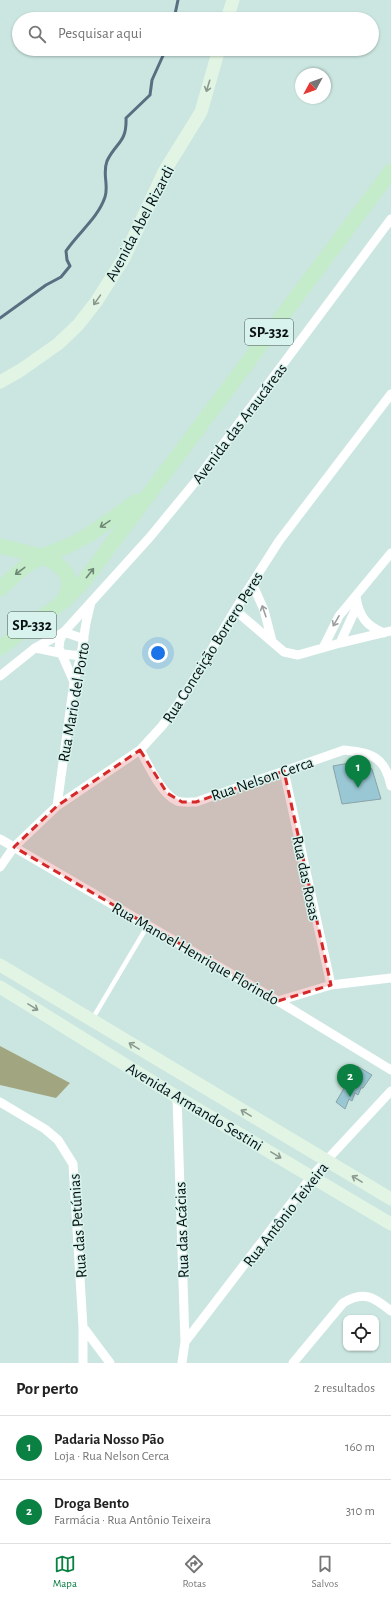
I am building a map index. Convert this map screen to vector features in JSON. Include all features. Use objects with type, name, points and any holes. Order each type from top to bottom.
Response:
[{"type":"main road","name":"SP-332","points":[[0,648],[64,601],[97,564],[148,493],[391,171]]},
{"type":"main road","name":"SP-332","points":[[0,589],[22,568],[42,556],[68,546],[90,534],[148,493]]},
{"type":"main road","points":[[0,545],[32,546],[90,534]]},
{"type":"main road","points":[[0,545],[42,556]]},
{"type":"main road","name":"SP-332","points":[[42,556],[57,564],[67,576],[69,591],[64,601]]},
{"type":"street","points":[[229,12],[233,0]]},
{"type":"street","name":"Avenida Abel Rizardi","points":[[0,382],[21,370],[58,344],[78,325],[96,302],[124,258],[164,172],[201,112],[217,56]]},
{"type":"street","name":"Avenida das Araucáreas","points":[[64,632],[150,537],[196,481],[391,219]]},
{"type":"street","name":"Rua Conceição Borrero Peres","points":[[0,867],[14,847],[57,806],[140,750],[162,726],[184,696],[235,610],[295,519],[391,394]]},
{"type":"street","points":[[340,643],[357,602],[391,553]]},
{"type":"street","points":[[252,583],[264,610],[272,641]]},
{"type":"street","name":"Rua Mario del Porto","points":[[57,806],[74,682],[81,655],[88,611],[92,600]]},
{"type":"street","points":[[357,602],[363,620],[368,626],[387,632]]},
{"type":"street","points":[[322,648],[339,616],[357,602]]},
{"type":"street","points":[[235,610],[290,654],[298,655],[387,632]]},
{"type":"street","points":[[0,676],[35,648],[64,632],[84,639]]},
{"type":"street","points":[[64,632],[59,643],[61,652],[74,682]]},
{"type":"street","points":[[35,648],[70,655],[81,655]]},
{"type":"street","name":"Rua Nelson Cerca","points":[[140,750],[166,793],[182,802],[196,802],[344,750],[361,752],[375,757],[383,763],[389,775],[391,786]]},
{"type":"street","name":"Rua das Rosas","points":[[284,771],[331,985]]},
{"type":"street","name":"Rua Manoel Henrique Florindo","points":[[0,839],[278,1001],[391,1070]]},
{"type":"street","name":"Avenida Armando Sestini","points":[[0,965],[391,1199]]},
{"type":"street","points":[[278,1001],[331,985],[391,978]]},
{"type":"street","name":"Avenida Armando Sestini","points":[[0,987],[177,1096],[391,1224]]},
{"type":"street","name":"Rua Antônio Teixeira","points":[[185,1342],[312,1176],[391,1091]]},
{"type":"street","name":"Rua das Acácias","points":[[177,1096],[185,1342],[182,1363]]},
{"type":"street","name":"Rua das Petúnias","points":[[0,1102],[45,1129],[58,1140],[73,1164],[84,1328],[83,1363]]},
{"type":"street","points":[[293,1363],[343,1303],[354,1296],[362,1295],[372,1298],[391,1311]]},
{"type":"street","points":[[84,1328],[110,1363]]},
{"type":"lane","points":[[92,1020],[148,925]]},
{"type":"highlighted area","points":[[140,750],[167,793],[182,802],[196,802],[284,771],[331,985],[278,1001],[14,847],[57,806]]},
{"type":"green space","points":[[0,1046],[70,1083],[56,1098],[0,1085]]},
{"type":"building","points":[[360,761],[372,769],[381,799],[342,804],[333,766]]},
{"type":"building","points":[[357,1066],[372,1075],[363,1088],[361,1088],[358,1095],[355,1093],[352,1101],[349,1099],[345,1109],[336,1102]]},
{"type":"waterway","points":[[175,12],[178,0]]},
{"type":"waterway","points":[[0,318],[46,285],[61,277],[70,266],[67,260],[66,251],[93,219],[102,205],[106,193],[105,170],[107,161],[123,138],[125,133],[126,118],[150,95],[152,80],[163,56]]},
{"type":"place","name":"Padaria Nosso Pão","points":[[358,788]]},
{"type":"place","name":"Droga Bento","points":[[350,1097]]}]
